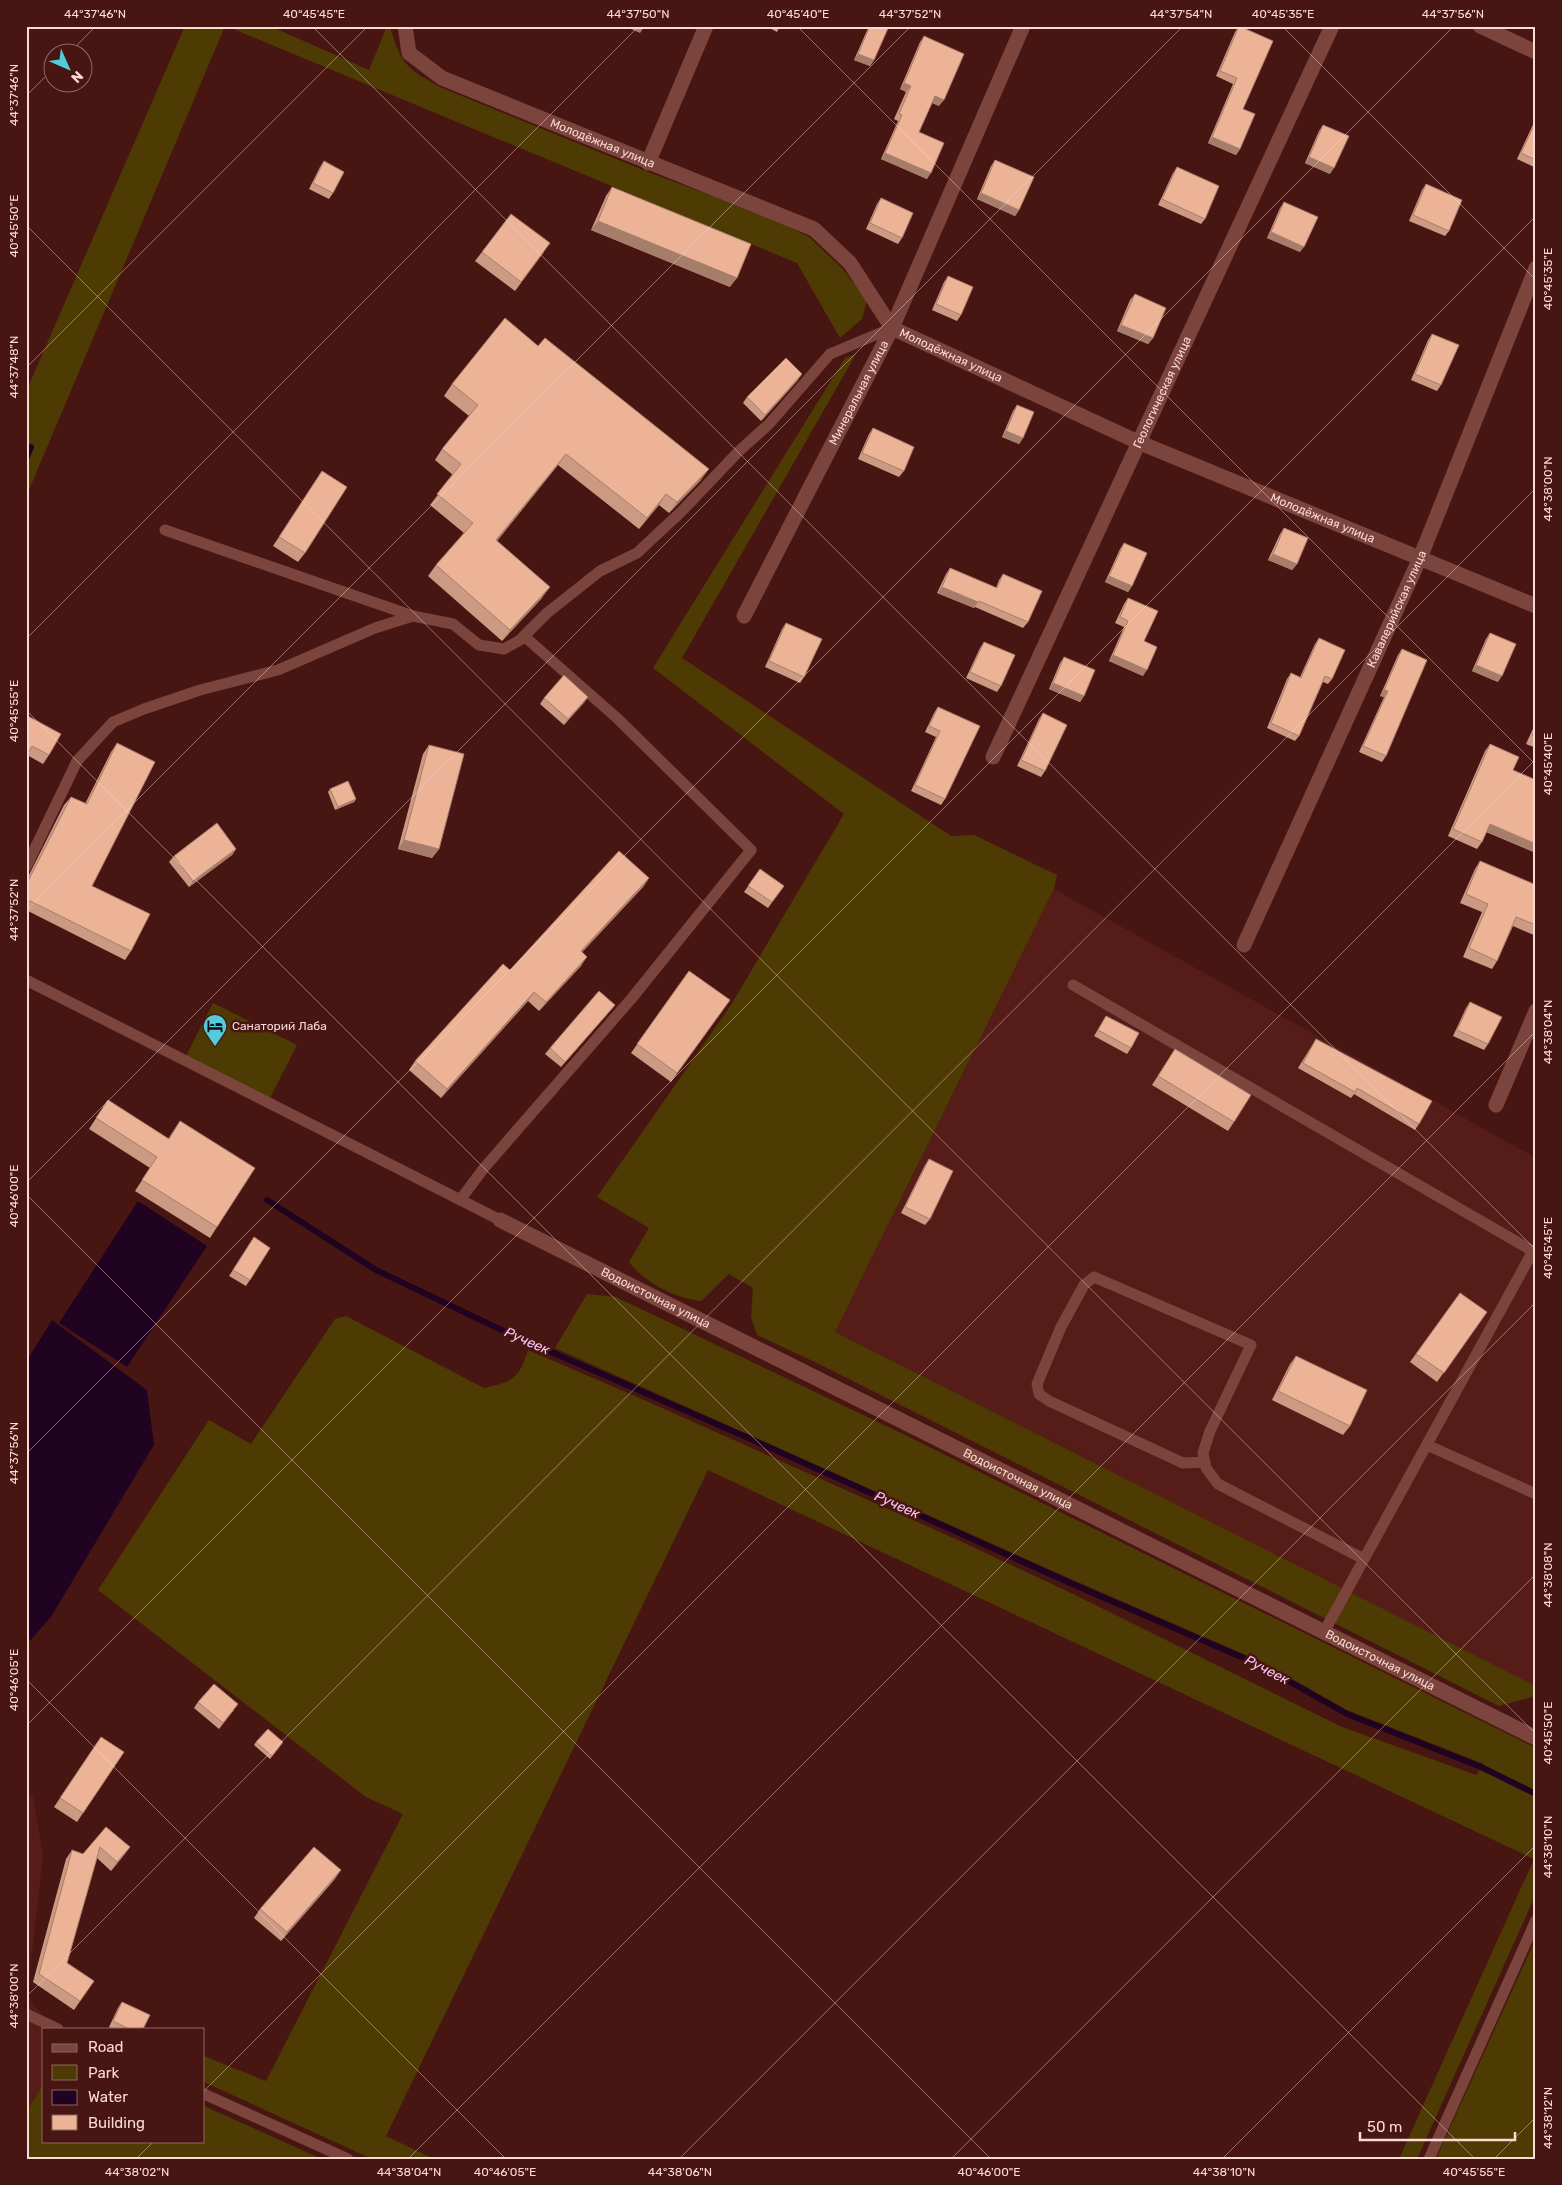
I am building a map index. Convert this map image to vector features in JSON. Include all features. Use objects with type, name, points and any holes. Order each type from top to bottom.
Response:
[{"type":"street","name":"Молодёжная улица","points":[[405,26],[409,53],[442,78],[648,163],[814,228],[850,263],[892,328],[1138,442],[1536,606]]},
{"type":"street","points":[[648,163],[706,26]]},
{"type":"street","name":"Минеральная улица","points":[[744,616],[892,328],[1023,26]]},
{"type":"street","name":"Геологическая улица","points":[[992,757],[1332,26]]},
{"type":"street","points":[[1480,26],[1536,52]]},
{"type":"street","name":"Кавалерийская улица","points":[[1244,945],[1420,558],[1536,268]]},
{"type":"street","points":[[1496,1105],[1536,1011]]},
{"type":"street","name":"Водоисточная улица","points":[[500,1220],[1536,1738]]},
{"type":"lane","points":[[164,530],[413,616],[453,624],[479,644],[504,649],[524,636],[547,613],[600,571],[637,553],[681,512],[739,451],[769,424],[830,354],[892,328]]},
{"type":"lane","points":[[26,867],[77,761],[113,722],[200,690],[278,670],[375,628],[413,616]]},
{"type":"lane","points":[[460,1200],[484,1168],[632,998],[751,850],[618,719],[524,636]]},
{"type":"lane","points":[[26,980],[500,1220]]},
{"type":"lane","points":[[1073,985],[1339,1141],[1534,1252],[1324,1632]]},
{"type":"lane","points":[[1205,1462],[1183,1463],[1038,1394],[1037,1384],[1061,1327],[1084,1285],[1094,1277],[1251,1345],[1210,1431],[1203,1453],[1205,1462],[1206,1468],[1218,1484],[1364,1560]]},
{"type":"lane","points":[[1427,1445],[1536,1494]]},
{"type":"lane","points":[[1429,2159],[1536,1920]]},
{"type":"lane","points":[[26,2014],[56,2028]]},
{"type":"lane","points":[[205,2094],[348,2159]]},
{"type":"shaded area","points":[[1054,889],[1536,1158],[1536,1686],[835,1332]]},
{"type":"shaded area","points":[[26,1792],[33,1797],[43,1855],[27,1997],[54,2028],[42,2028],[42,2085],[26,2113]]},
{"type":"green space","points":[[185,26],[225,26],[26,497],[26,392]]},
{"type":"green space","points":[[226,26],[270,26],[369,70],[387,26],[390,26],[398,49],[407,65],[421,76],[442,88],[653,174],[770,217],[809,237],[841,267],[867,300],[862,319],[840,338],[797,263]]},
{"type":"green space","points":[[856,354],[682,658],[951,836],[974,835],[1057,875],[1054,889],[835,1332],[1536,1686],[1536,1696],[1499,1706],[819,1364],[757,1335],[751,1317],[753,1288],[729,1274],[701,1301],[681,1297],[661,1288],[643,1277],[629,1262],[649,1228],[597,1197],[731,1005],[844,814],[653,668],[845,358]]},
{"type":"green space","points":[[213,1003],[297,1045],[270,1098],[186,1056]]},
{"type":"green space","points":[[587,1294],[616,1297],[903,1434],[1536,1748],[1536,1894],[1417,2159],[1399,2159],[1534,1859],[708,1470],[386,2136],[434,2159],[372,2159],[205,2082],[205,2056],[266,2081],[403,1814],[366,1797],[98,1590],[209,1420],[251,1444],[335,1319],[346,1316],[484,1388],[501,1384],[513,1378],[525,1360],[528,1350],[960,1541],[1071,1593],[1342,1727],[1476,1775],[1484,1764],[1347,1710],[1262,1662],[1071,1579],[555,1348]]},
{"type":"green space","points":[[1536,1938],[1536,2159],[1436,2159],[1439,2152]]},
{"type":"green space","points":[[42,2085],[42,2142],[205,2142],[205,2106],[322,2159],[26,2159],[26,2113]]},
{"type":"water","points":[[138,1201],[207,1246],[127,1367],[59,1323]]},
{"type":"water","points":[[52,1320],[147,1390],[154,1445],[51,1617],[26,1645],[26,1362]]},
{"type":"building","points":[[870,26],[889,26],[874,60],[858,54]]},
{"type":"building","points":[[1239,26],[1273,41],[1243,109],[1255,114],[1240,149],[1212,137],[1237,78],[1220,71]]},
{"type":"building","points":[[924,36],[964,54],[944,100],[935,96],[919,132],[944,143],[931,173],[885,153],[902,115],[899,114],[911,86],[904,83]]},
{"type":"building","points":[[1536,121],[1536,160],[1521,153]]},
{"type":"building","points":[[1323,125],[1349,136],[1334,168],[1309,157]]},
{"type":"building","points":[[995,160],[1034,177],[1019,210],[981,193]]},
{"type":"building","points":[[324,161],[344,172],[333,193],[313,183]]},
{"type":"building","points":[[1177,167],[1219,186],[1205,219],[1162,199]]},
{"type":"building","points":[[1426,184],[1462,200],[1449,231],[1413,215]]},
{"type":"building","points":[[612,187],[751,244],[737,278],[598,221]]},
{"type":"building","points":[[881,198],[913,213],[902,238],[870,223]]},
{"type":"building","points":[[1284,202],[1318,217],[1304,247],[1271,232]]},
{"type":"building","points":[[511,214],[550,243],[521,282],[482,252]]},
{"type":"building","points":[[948,276],[973,287],[961,315],[936,304]]},
{"type":"building","points":[[1135,294],[1166,308],[1153,338],[1121,325]]},
{"type":"building","points":[[505,318],[538,346],[545,338],[709,469],[677,502],[666,494],[647,518],[566,454],[496,540],[550,587],[510,630],[436,565],[473,523],[437,494],[461,464],[442,449],[478,405],[452,384]]},
{"type":"building","points":[[1432,334],[1459,345],[1441,385],[1415,374]]},
{"type":"building","points":[[786,358],[802,374],[765,415],[747,397]]},
{"type":"building","points":[[1017,405],[1034,412],[1023,438],[1006,431]]},
{"type":"building","points":[[873,428],[914,447],[904,471],[862,453]]},
{"type":"building","points":[[322,471],[347,487],[305,553],[279,537]]},
{"type":"building","points":[[1284,528],[1308,538],[1297,564],[1273,554]]},
{"type":"building","points":[[1124,543],[1147,553],[1132,586],[1109,576]]},
{"type":"building","points":[[950,568],[997,588],[1003,574],[1042,591],[1028,622],[942,587]]},
{"type":"building","points":[[1128,598],[1158,611],[1144,641],[1157,647],[1147,670],[1113,655],[1128,621],[1120,617]]},
{"type":"building","points":[[786,623],[822,639],[804,677],[769,661]]},
{"type":"building","points":[[1490,633],[1516,644],[1502,676],[1476,665]]},
{"type":"building","points":[[1319,638],[1345,650],[1332,679],[1325,676],[1299,736],[1271,723],[1291,673],[1301,678]]},
{"type":"building","points":[[984,642],[1015,655],[1001,686],[970,672]]},
{"type":"building","points":[[1402,649],[1427,660],[1386,756],[1363,746],[1388,691],[1384,690]]},
{"type":"building","points":[[1064,657],[1095,670],[1084,696],[1053,683]]},
{"type":"building","points":[[564,675],[588,697],[568,719],[544,698]]},
{"type":"building","points":[[938,707],[980,726],[945,799],[915,785],[940,731],[929,726]]},
{"type":"building","points":[[1043,713],[1067,725],[1045,771],[1021,760]]},
{"type":"building","points":[[26,715],[61,734],[49,755],[32,746],[26,757]]},
{"type":"building","points":[[1536,728],[1536,737],[1532,735]]},
{"type":"building","points":[[117,743],[155,762],[92,886],[150,914],[131,951],[26,899],[26,885],[71,797],[87,804]]},
{"type":"building","points":[[1490,744],[1519,757],[1513,770],[1536,780],[1536,844],[1490,824],[1482,842],[1453,829]]},
{"type":"building","points":[[429,745],[464,754],[439,849],[404,840]]},
{"type":"building","points":[[348,781],[356,799],[338,807],[330,789]]},
{"type":"building","points":[[217,823],[236,849],[193,881],[174,856]]},
{"type":"building","points":[[619,851],[649,878],[581,951],[587,957],[546,1002],[534,992],[447,1089],[415,1061],[503,964],[510,970]]},
{"type":"building","points":[[1480,861],[1536,885],[1536,925],[1516,917],[1497,961],[1469,948],[1488,904],[1466,894]]},
{"type":"building","points":[[760,869],[784,886],[772,902],[748,886]]},
{"type":"building","points":[[689,971],[730,1000],[677,1073],[637,1044]]},
{"type":"building","points":[[599,991],[615,1005],[565,1062],[550,1048]]},
{"type":"building","points":[[1470,1002],[1502,1017],[1488,1044],[1457,1030]]},
{"type":"building","points":[[1106,1016],[1139,1033],[1131,1048],[1098,1030]]},
{"type":"building","points":[[1316,1039],[1432,1101],[1419,1124],[1357,1088],[1355,1092],[1303,1063]]},
{"type":"building","points":[[1175,1049],[1251,1095],[1234,1122],[1158,1076]]},
{"type":"building","points":[[108,1100],[169,1139],[180,1121],[255,1168],[217,1227],[142,1180],[157,1157],[96,1118]]},
{"type":"building","points":[[929,1159],[953,1171],[930,1219],[905,1207]]},
{"type":"building","points":[[254,1237],[270,1248],[250,1280],[233,1270]]},
{"type":"building","points":[[1460,1293],[1487,1312],[1444,1373],[1416,1354]]},
{"type":"building","points":[[1296,1356],[1367,1390],[1350,1426],[1278,1391]]},
{"type":"building","points":[[214,1684],[238,1704],[223,1723],[198,1702]]},
{"type":"building","points":[[268,1729],[283,1742],[272,1756],[256,1742]]},
{"type":"building","points":[[101,1737],[124,1752],[83,1813],[60,1798]]},
{"type":"building","points":[[106,1827],[130,1847],[117,1862],[100,1847],[67,1963],[94,1981],[80,2001],[39,1974],[72,1850],[83,1854]]},
{"type":"building","points":[[314,1847],[341,1870],[287,1932],[260,1909]]},
{"type":"building","points":[[122,2002],[150,2015],[144,2028],[127,2028],[113,2021]]},
{"type":"waterway","points":[[26,459],[31,447]]},
{"type":"waterway","name":"Ручеек","points":[[267,1200],[376,1270],[510,1334],[753,1440],[1070,1583],[1262,1666],[1347,1714],[1481,1767],[1536,1794]]},
{"type":"place","name":"Санаторий Лаба","points":[[215,1047]]}]
